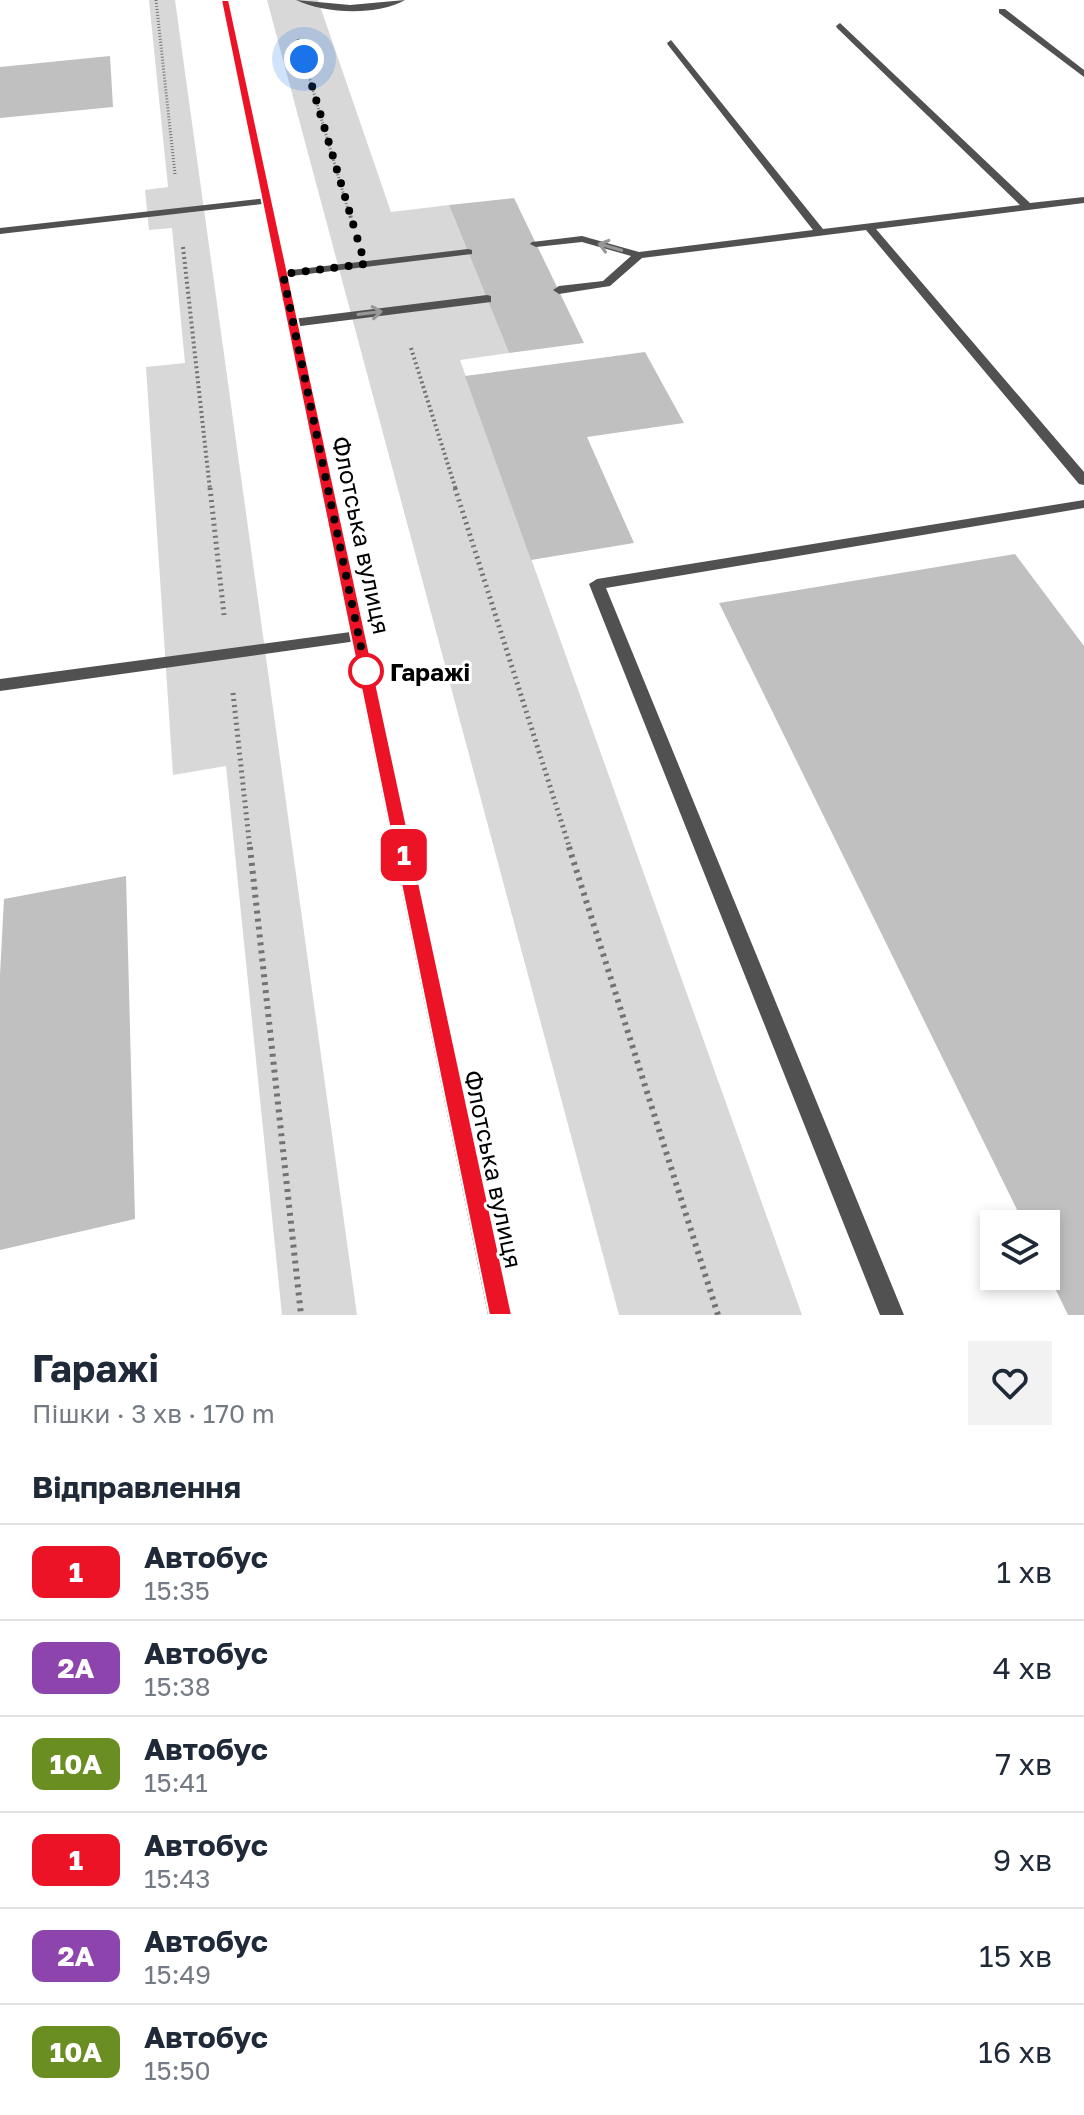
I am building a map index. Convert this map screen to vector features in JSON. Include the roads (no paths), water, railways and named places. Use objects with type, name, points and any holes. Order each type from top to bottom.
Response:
[{"type":"street","name":"Флотська вулиця","points":[[225,0],[500,1315]]},
{"type":"lane","points":[[300,0],[331,7],[368,8],[401,0]]},
{"type":"lane","points":[[1002,11],[1084,74]]},
{"type":"lane","points":[[840,26],[1028,207]]},
{"type":"lane","points":[[671,43],[821,233]]},
{"type":"lane","points":[[536,244],[582,239],[639,255],[1084,200]]},
{"type":"lane","points":[[0,231],[267,201]]},
{"type":"lane","points":[[869,227],[1084,481]]},
{"type":"lane","points":[[283,274],[468,252]]},
{"type":"lane","points":[[559,290],[606,284],[639,255]]},
{"type":"lane","points":[[293,323],[487,299]]},
{"type":"lane","points":[[892,1315],[597,584],[1084,504]]},
{"type":"lane","points":[[0,685],[358,636]]},
{"type":"place","name":"Гаражі","points":[[366,671]]}]
